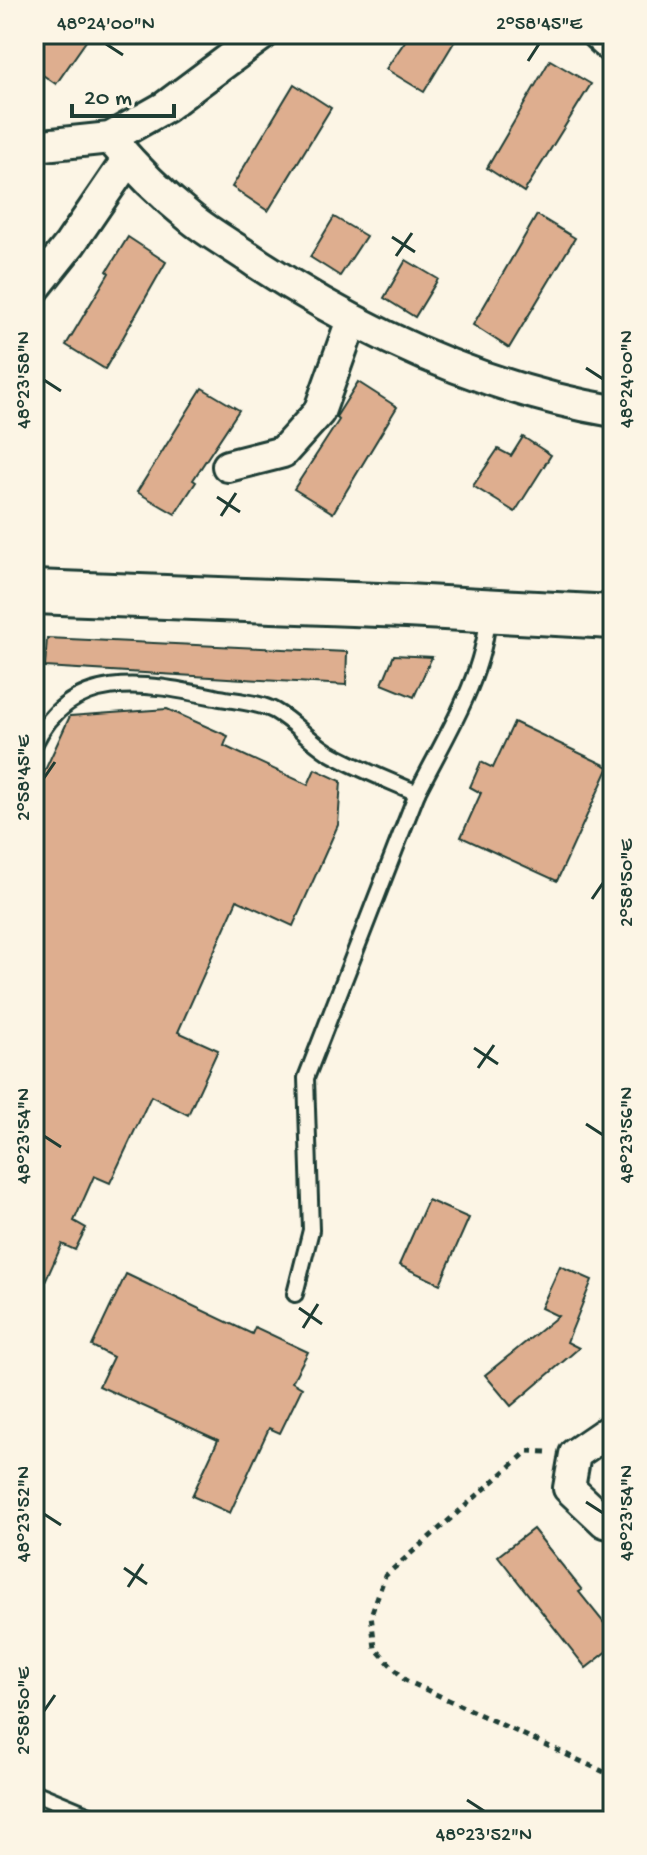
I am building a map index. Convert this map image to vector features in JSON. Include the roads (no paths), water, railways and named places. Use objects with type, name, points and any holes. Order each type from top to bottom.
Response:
[{"type":"main road","points":[[34,592],[613,617]]},
{"type":"street","points":[[34,289],[70,244],[119,148],[165,107],[263,34]]},
{"type":"street","points":[[597,34],[613,49]]},
{"type":"street","points":[[34,146],[119,148],[192,220],[295,288],[352,320],[419,353],[526,391],[612,405]]},
{"type":"street","points":[[228,466],[283,452],[319,412],[352,320]]},
{"type":"street","points":[[613,1428],[575,1454],[569,1488],[605,1522],[613,1524]]},
{"type":"lane","points":[[295,1294],[311,1230],[306,1078],[417,793],[472,682],[486,640],[488,610]]},
{"type":"lane","points":[[34,745],[42,728],[62,706],[87,692],[119,685],[154,685],[273,709],[329,752],[417,793]]},
{"type":"lane","points":[[34,1792],[104,1821]]}]
